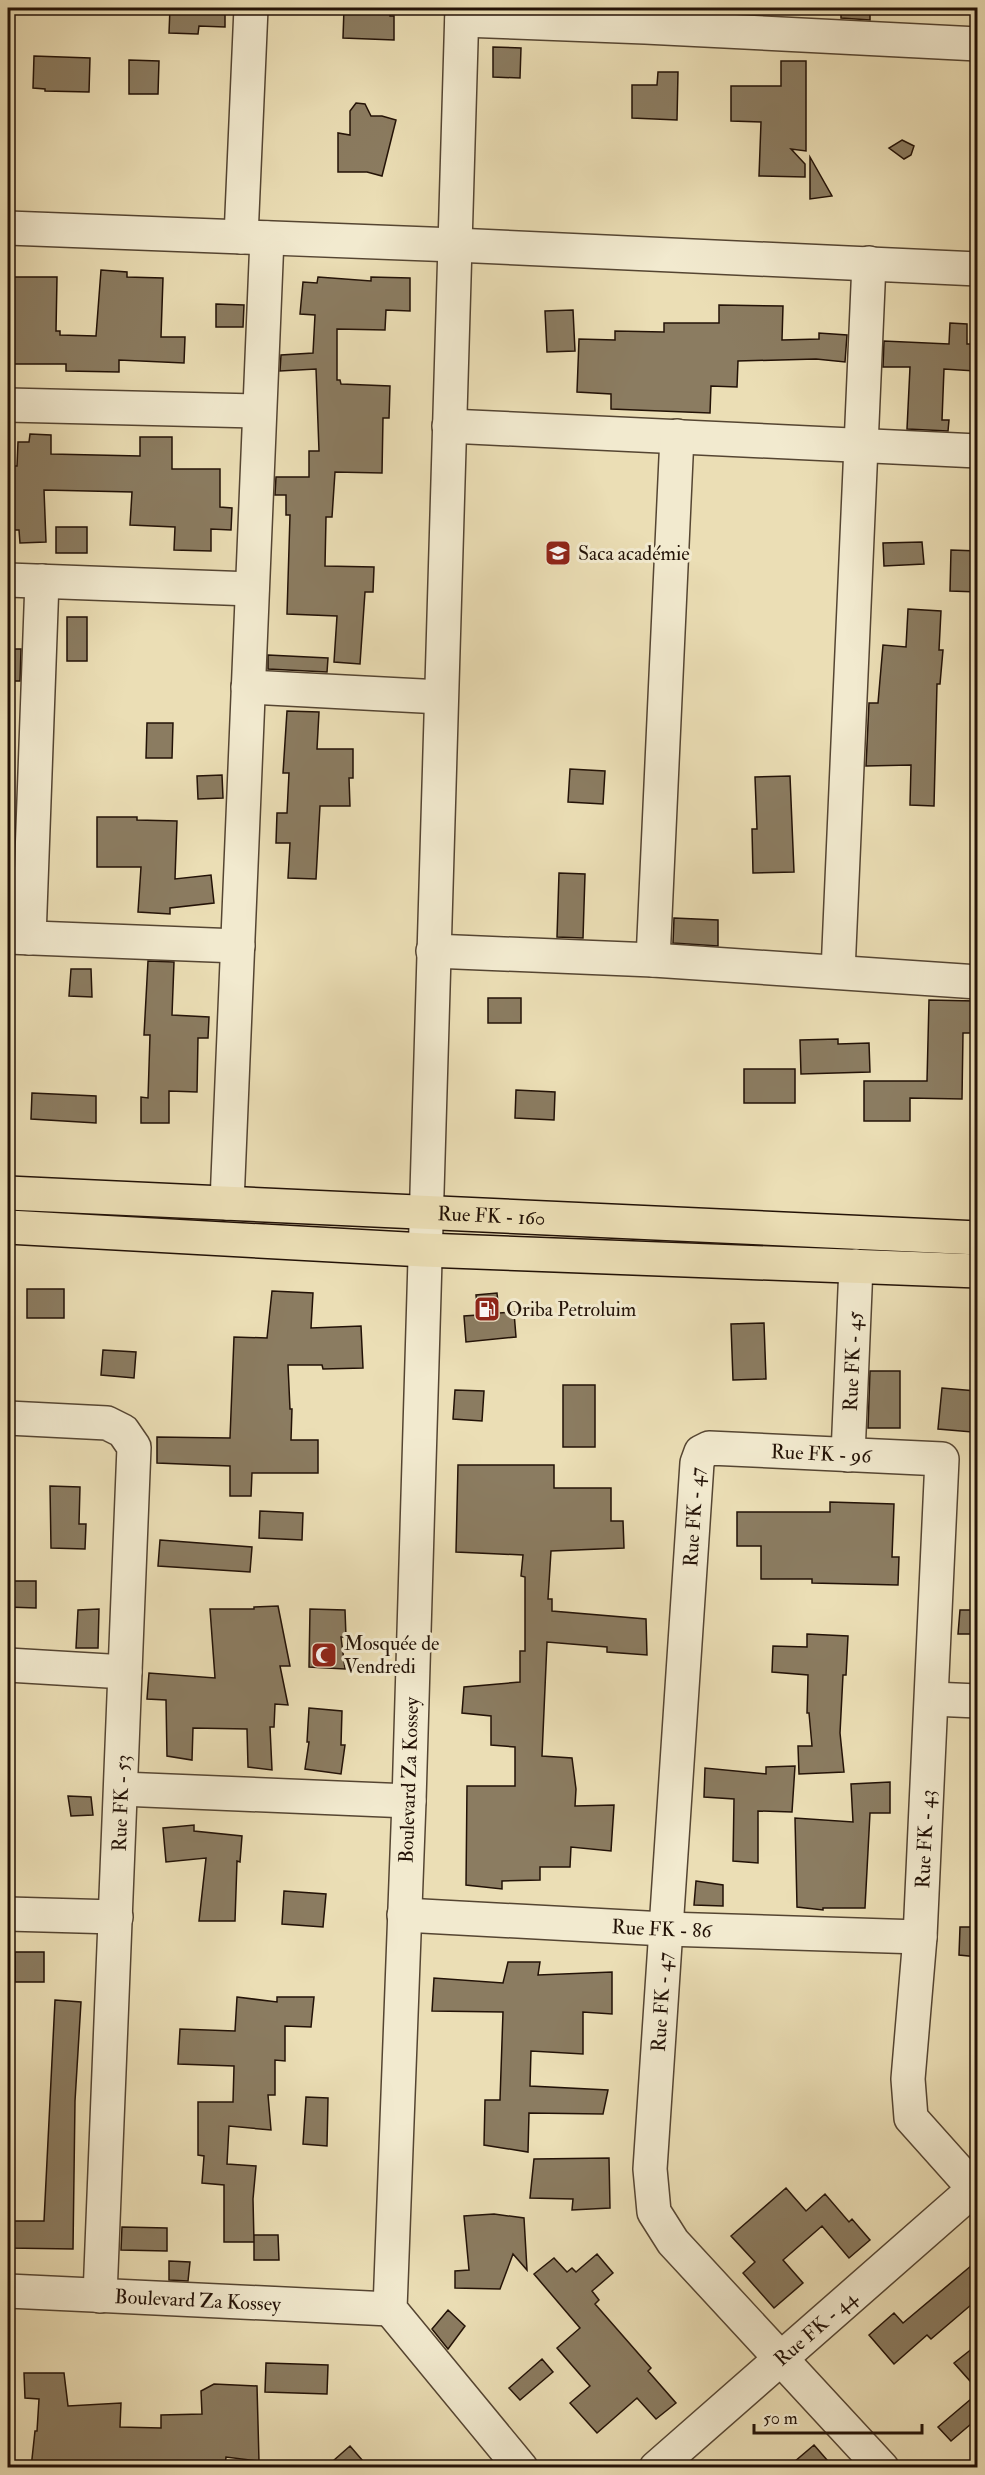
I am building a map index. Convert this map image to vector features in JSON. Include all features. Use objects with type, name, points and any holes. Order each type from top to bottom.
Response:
[{"type":"main road","name":"Rue FK - 160","points":[[8,1193],[978,1238]]},
{"type":"main road","name":"Rue FK - 160","points":[[8,1227],[424,1250],[978,1271]]},
{"type":"street","points":[[227,1203],[259,411],[251,8]]},
{"type":"street","points":[[462,14],[646,17],[978,44]]},
{"type":"street","name":"Boulevard Za Kossey","points":[[8,2291],[390,2309],[409,1801],[462,14]]},
{"type":"street","points":[[8,228],[455,245],[978,269]]},
{"type":"street","points":[[838,972],[869,263]]},
{"type":"street","points":[[8,405],[259,411]]},
{"type":"street","points":[[449,426],[978,451]]},
{"type":"street","points":[[653,960],[677,436]]},
{"type":"street","points":[[8,580],[252,589]]},
{"type":"street","points":[[42,581],[18,937],[238,946]]},
{"type":"street","points":[[248,687],[441,697]]},
{"type":"street","points":[[433,951],[653,960],[978,982]]},
{"type":"street","name":"Rue FK - 45","points":[[848,1455],[856,1266]]},
{"type":"street","name":"Rue FK - 53","points":[[8,1418],[106,1423],[123,1431],[134,1448],[100,2296]]},
{"type":"street","name":"Rue FK - 96","points":[[701,1452],[709,1448],[942,1459]]},
{"type":"street","name":"Rue FK - 47","points":[[701,1452],[697,1463],[665,1929],[651,2169],[654,2212],[673,2242],[882,2468]]},
{"type":"street","name":"Rue FK - 43","points":[[942,1459],[920,1937],[908,2079],[911,2118],[976,2191]]},
{"type":"street","points":[[8,1665],[125,1672]]},
{"type":"street","points":[[932,1699],[978,1701]]},
{"type":"street","points":[[122,1789],[409,1801]]},
{"type":"street","points":[[8,1914],[116,1917]]},
{"type":"street","name":"Rue FK - 86","points":[[404,1915],[665,1929],[920,1937]]},
{"type":"street","name":"Rue FK - 44","points":[[656,2468],[976,2191]]},
{"type":"street","points":[[390,2309],[521,2468]]},
{"type":"building","points":[[170,8],[225,8],[225,27],[199,26],[198,34],[169,33]]},
{"type":"building","points":[[344,8],[390,8],[390,16],[394,16],[394,40],[343,38]]},
{"type":"building","points":[[841,8],[870,8],[870,20],[841,18]]},
{"type":"building","points":[[493,47],[521,48],[520,78],[493,77]]},
{"type":"building","points":[[34,56],[90,58],[89,92],[45,91],[45,89],[33,88]]},
{"type":"building","points":[[129,60],[159,61],[158,94],[129,94]]},
{"type":"building","points":[[781,61],[806,61],[806,151],[791,149],[805,164],[805,177],[759,176],[761,122],[731,121],[731,86],[781,86]]},
{"type":"building","points":[[658,72],[678,72],[677,120],[632,118],[632,85],[657,85]]},
{"type":"building","points":[[356,103],[365,104],[371,116],[396,120],[382,176],[367,172],[338,172],[338,133],[350,135],[350,111]]},
{"type":"building","points":[[902,140],[914,146],[911,155],[904,159],[889,148]]},
{"type":"building","points":[[810,157],[832,196],[810,199]]},
{"type":"building","points":[[101,270],[127,272],[127,277],[163,278],[161,337],[185,337],[184,363],[119,360],[119,372],[66,371],[66,364],[8,364],[9,277],[57,277],[56,331],[60,331],[60,335],[96,336]]},
{"type":"building","points":[[318,277],[371,281],[371,277],[410,278],[410,311],[386,310],[385,330],[337,329],[337,380],[340,380],[341,384],[390,386],[389,418],[383,418],[382,473],[335,472],[332,517],[326,517],[325,566],[374,567],[373,592],[365,592],[360,664],[334,662],[337,616],[287,614],[290,515],[286,515],[286,495],[275,495],[276,477],[309,477],[309,451],[319,451],[316,369],[280,371],[281,355],[313,353],[315,315],[300,314],[303,282],[317,283]]},
{"type":"building","points":[[216,304],[244,305],[243,327],[216,327]]},
{"type":"building","points":[[719,305],[783,306],[782,340],[819,339],[819,333],[847,335],[845,362],[816,359],[738,361],[737,387],[711,386],[710,413],[611,409],[611,394],[577,392],[579,339],[615,340],[615,331],[664,332],[664,323],[719,323]]},
{"type":"building","points":[[573,310],[575,351],[547,352],[545,311]]},
{"type":"building","points":[[950,323],[967,324],[967,344],[976,344],[975,371],[944,369],[942,420],[949,420],[948,431],[907,429],[910,367],[883,367],[884,341],[949,344]]},
{"type":"building","points":[[30,434],[51,435],[51,454],[140,456],[140,437],[172,437],[172,469],[220,469],[220,507],[232,508],[231,530],[211,529],[211,551],[174,550],[175,527],[130,525],[132,492],[44,490],[46,542],[20,543],[19,530],[8,530],[8,466],[17,466],[18,442],[29,442]]},
{"type":"building","points":[[56,527],[87,527],[87,553],[56,553]]},
{"type":"building","points":[[922,542],[924,564],[884,566],[883,543]]},
{"type":"building","points":[[951,550],[978,551],[978,592],[950,591]]},
{"type":"building","points":[[908,609],[941,611],[939,650],[943,650],[940,684],[937,684],[934,806],[910,805],[911,765],[866,766],[869,703],[878,703],[883,645],[906,647]]},
{"type":"building","points":[[67,617],[87,617],[87,661],[67,661]]},
{"type":"building","points":[[8,649],[21,649],[20,681],[8,681]]},
{"type":"building","points":[[268,655],[328,658],[327,672],[268,669]]},
{"type":"building","points":[[287,711],[319,712],[317,749],[353,749],[353,778],[349,778],[350,806],[320,806],[316,879],[288,878],[290,843],[276,843],[277,813],[287,813],[289,773],[283,773]]},
{"type":"building","points":[[147,723],[173,723],[172,758],[146,758]]},
{"type":"building","points":[[570,769],[605,771],[603,804],[568,802]]},
{"type":"building","points":[[222,775],[223,798],[198,799],[197,776]]},
{"type":"building","points":[[790,776],[794,872],[753,873],[752,829],[757,829],[755,777]]},
{"type":"building","points":[[97,817],[137,817],[137,820],[177,821],[175,879],[211,875],[214,903],[170,908],[170,914],[138,912],[141,867],[97,867]]},
{"type":"building","points":[[559,873],[585,874],[583,938],[557,937]]},
{"type":"building","points":[[674,918],[718,920],[718,946],[673,943]]},
{"type":"building","points":[[148,961],[174,962],[172,1015],[209,1017],[208,1038],[198,1038],[197,1092],[169,1091],[169,1123],[141,1123],[141,1097],[148,1098],[150,1035],[144,1035]]},
{"type":"building","points":[[71,969],[91,969],[92,997],[69,996]]},
{"type":"building","points":[[488,998],[521,998],[521,1023],[488,1023]]},
{"type":"building","points":[[929,1000],[975,1001],[975,1033],[963,1033],[962,1099],[910,1098],[910,1121],[864,1121],[864,1081],[927,1081]]},
{"type":"building","points":[[838,1039],[838,1044],[869,1043],[870,1072],[801,1074],[800,1040]]},
{"type":"building","points":[[744,1069],[795,1069],[795,1103],[744,1103]]},
{"type":"building","points":[[516,1090],[555,1092],[554,1120],[515,1118]]},
{"type":"building","points":[[32,1093],[96,1096],[96,1123],[31,1119]]},
{"type":"building","points":[[27,1289],[64,1289],[64,1318],[27,1318]]},
{"type":"building","points":[[272,1291],[313,1293],[311,1328],[361,1326],[363,1368],[323,1369],[322,1365],[288,1365],[290,1409],[292,1409],[291,1440],[318,1440],[318,1473],[252,1473],[251,1496],[230,1496],[230,1466],[157,1463],[157,1437],[230,1438],[234,1337],[267,1338]]},
{"type":"building","points":[[497,1293],[499,1313],[514,1312],[516,1337],[466,1342],[464,1316],[478,1315],[476,1295]]},
{"type":"building","points":[[764,1323],[766,1379],[733,1380],[731,1324]]},
{"type":"building","points":[[103,1350],[136,1352],[134,1378],[101,1375]]},
{"type":"building","points":[[870,1371],[900,1371],[900,1428],[868,1428]]},
{"type":"building","points":[[563,1385],[595,1385],[595,1447],[563,1447]]},
{"type":"building","points":[[942,1388],[976,1391],[972,1432],[938,1429]]},
{"type":"building","points":[[455,1390],[484,1391],[482,1421],[453,1419]]},
{"type":"building","points":[[458,1465],[554,1465],[554,1488],[611,1488],[611,1521],[623,1521],[624,1548],[551,1551],[548,1599],[552,1599],[552,1611],[646,1619],[647,1655],[607,1652],[607,1647],[547,1642],[542,1756],[572,1758],[576,1789],[575,1806],[614,1805],[611,1851],[571,1847],[570,1867],[540,1867],[540,1880],[502,1881],[502,1889],[466,1885],[467,1786],[515,1786],[515,1747],[491,1745],[491,1716],[462,1713],[464,1687],[520,1682],[520,1651],[525,1651],[525,1577],[521,1576],[523,1555],[456,1552]]},
{"type":"building","points":[[50,1486],[80,1487],[79,1524],[86,1524],[85,1549],[51,1548]]},
{"type":"building","points":[[830,1502],[894,1504],[892,1557],[899,1557],[898,1585],[812,1583],[812,1579],[761,1579],[761,1546],[737,1546],[737,1512],[830,1512]]},
{"type":"building","points":[[260,1511],[303,1513],[302,1540],[259,1538]]},
{"type":"building","points":[[160,1540],[252,1547],[250,1572],[158,1566]]},
{"type":"building","points":[[8,1581],[36,1581],[36,1608],[8,1607]]},
{"type":"building","points":[[278,1606],[290,1666],[280,1666],[288,1705],[275,1704],[274,1727],[270,1727],[272,1770],[248,1767],[247,1729],[193,1728],[192,1760],[167,1756],[166,1700],[147,1699],[149,1673],[215,1678],[210,1609],[254,1609],[254,1607]]},
{"type":"building","points":[[99,1609],[98,1648],[76,1648],[78,1610]]},
{"type":"building","points":[[310,1609],[345,1610],[346,1637],[341,1637],[345,1669],[309,1667]]},
{"type":"building","points":[[960,1610],[978,1610],[978,1634],[958,1634]]},
{"type":"building","points":[[807,1634],[848,1636],[840,1733],[844,1772],[799,1774],[798,1746],[812,1746],[809,1713],[807,1713],[808,1675],[772,1672],[773,1646],[807,1647]]},
{"type":"building","points":[[309,1708],[342,1711],[341,1745],[345,1745],[341,1774],[305,1769],[309,1742],[307,1742]]},
{"type":"building","points":[[795,1766],[792,1812],[758,1811],[758,1863],[733,1861],[734,1799],[704,1797],[705,1768],[766,1774],[766,1767]]},
{"type":"building","points":[[890,1782],[890,1813],[870,1813],[865,1908],[823,1908],[823,1910],[797,1907],[795,1818],[853,1822],[851,1784]]},
{"type":"building","points":[[68,1796],[91,1797],[93,1815],[71,1816]]},
{"type":"building","points":[[194,1825],[194,1831],[242,1836],[240,1862],[237,1861],[235,1921],[199,1921],[206,1858],[166,1862],[163,1828]]},
{"type":"building","points":[[696,1881],[723,1885],[723,1906],[694,1905]]},
{"type":"building","points":[[284,1891],[326,1894],[323,1927],[282,1924]]},
{"type":"building","points":[[960,1927],[978,1927],[978,1957],[959,1955]]},
{"type":"building","points":[[15,1952],[44,1952],[44,1982],[15,1982]]},
{"type":"building","points":[[508,1962],[540,1962],[538,1975],[612,1972],[612,2014],[583,2012],[583,2054],[531,2051],[530,2086],[608,2090],[603,2114],[529,2113],[528,2152],[484,2145],[485,2100],[500,2100],[503,2012],[432,2011],[434,1978],[503,1983]]},
{"type":"building","points":[[237,1997],[277,2002],[277,1997],[314,1997],[311,2027],[285,2026],[285,2061],[275,2060],[275,2095],[268,2095],[271,2130],[229,2126],[227,2164],[256,2166],[253,2199],[254,2242],[224,2242],[224,2185],[202,2183],[204,2156],[198,2155],[198,2102],[233,2102],[234,2066],[178,2064],[180,2029],[235,2031]]},
{"type":"building","points":[[55,2000],[81,2002],[75,2101],[73,2249],[8,2248],[8,2221],[44,2221]]},
{"type":"building","points":[[306,2097],[328,2098],[327,2146],[303,2144]]},
{"type":"building","points":[[609,2158],[610,2208],[572,2210],[573,2199],[530,2198],[534,2159]]},
{"type":"building","points":[[786,2188],[806,2211],[825,2194],[849,2222],[852,2219],[870,2240],[849,2258],[822,2226],[783,2260],[803,2283],[774,2308],[743,2273],[755,2262],[731,2236]]},
{"type":"building","points":[[494,2214],[524,2218],[527,2270],[513,2254],[500,2289],[455,2288],[455,2271],[469,2270],[464,2216]]},
{"type":"building","points":[[122,2227],[167,2228],[167,2251],[121,2250]]},
{"type":"building","points":[[254,2235],[278,2235],[279,2260],[254,2260]]},
{"type":"building","points":[[597,2254],[613,2273],[592,2291],[599,2300],[595,2304],[651,2368],[648,2371],[676,2403],[656,2419],[637,2398],[597,2433],[570,2403],[590,2386],[557,2348],[580,2328],[534,2274],[554,2258],[567,2272],[572,2268],[576,2272]]},
{"type":"building","points":[[978,2260],[978,2299],[931,2339],[927,2335],[894,2364],[869,2335],[894,2313],[903,2323]]},
{"type":"building","points":[[169,2261],[190,2262],[188,2281],[169,2280]]},
{"type":"building","points":[[448,2310],[465,2326],[448,2349],[432,2329]]},
{"type":"building","points":[[978,2344],[978,2390],[954,2363]]},
{"type":"building","points":[[542,2359],[553,2372],[520,2400],[509,2388]]},
{"type":"building","points":[[266,2363],[328,2365],[327,2394],[265,2392]]},
{"type":"building","points":[[24,2373],[64,2373],[68,2406],[121,2403],[120,2427],[161,2428],[161,2415],[202,2414],[201,2391],[214,2384],[257,2386],[259,2461],[226,2457],[225,2468],[31,2468],[39,2399],[25,2398]]},
{"type":"building","points":[[978,2393],[978,2418],[951,2441],[938,2427]]},
{"type":"building","points":[[814,2445],[834,2468],[787,2468]]},
{"type":"building","points":[[350,2446],[369,2468],[325,2468]]},
{"type":"place","name":"Saca académie","points":[[558,553]]},
{"type":"place","name":"Oriba Petroluim","points":[[487,1309]]},
{"type":"place","name":"Mosquée de Vendredi","points":[[324,1655]]}]
